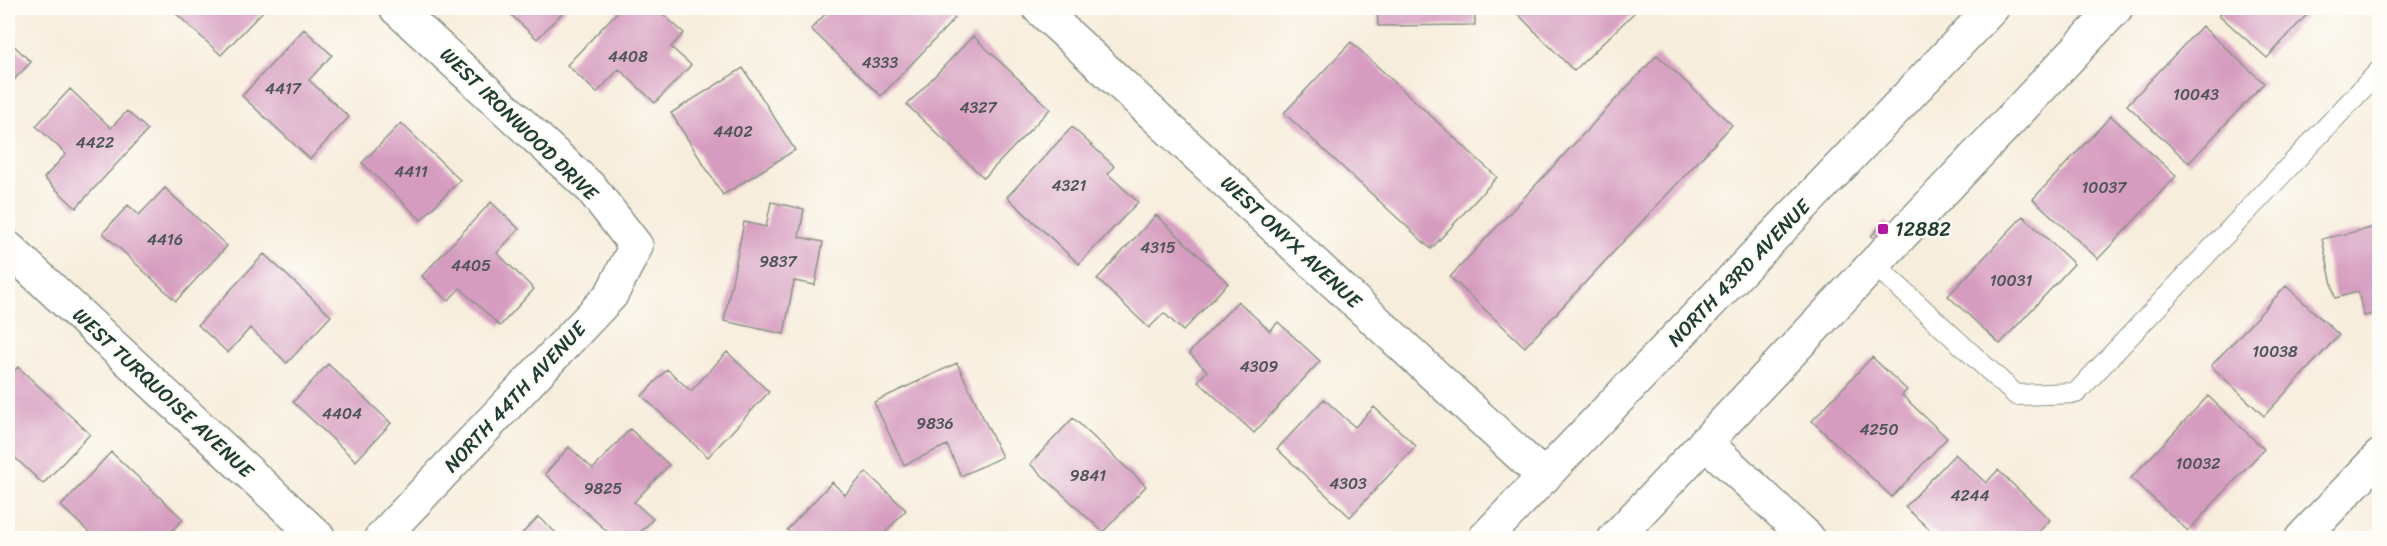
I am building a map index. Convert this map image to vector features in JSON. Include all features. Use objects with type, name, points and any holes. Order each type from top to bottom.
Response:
[{"type":"street","name":"WEST IRONWOOD DRIVE","points":[[396,8],[592,189],[636,246]]},
{"type":"street","name":"WEST ONYX AVENUE","points":[[1039,8],[1544,477]]},
{"type":"street","name":"NORTH 43RD AVENUE","points":[[1485,538],[1992,8]]},
{"type":"street","points":[[1615,538],[2116,8]]},
{"type":"street","name":"NORTH 44TH AVENUE","points":[[381,538],[611,295],[636,246]]},
{"type":"street","name":"WEST TURQUOISE AVENUE","points":[[8,248],[319,538]]},
{"type":"street","points":[[1705,442],[1808,538]]},
{"type":"street","points":[[2302,538],[2379,456]]},
{"type":"lane","points":[[1874,264],[2016,395],[2076,393],[2379,70]]},
{"type":"building","points":[[170,8],[266,8],[221,55]]},
{"type":"building","points":[[514,8],[567,8],[537,39],[509,13]]},
{"type":"building","points":[[621,8],[656,8],[684,33],[671,47],[691,65],[655,103],[619,69],[597,93],[567,65]]},
{"type":"building","points":[[831,8],[943,8],[955,18],[881,96],[811,29]]},
{"type":"building","points":[[1377,8],[1475,8],[1475,25],[1378,26]]},
{"type":"building","points":[[1512,8],[1639,8],[1574,71]]},
{"type":"building","points":[[2226,8],[2313,8],[2267,58],[2219,15]]},
{"type":"building","points":[[2202,26],[2264,83],[2189,163],[2127,105]]},
{"type":"building","points":[[304,29],[332,55],[309,80],[349,117],[310,159],[242,96]]},
{"type":"building","points":[[973,36],[1050,109],[984,178],[907,105]]},
{"type":"building","points":[[8,40],[31,62],[8,86]]},
{"type":"building","points":[[1351,42],[1497,177],[1431,249],[1284,113]]},
{"type":"building","points":[[1657,55],[1732,125],[1525,347],[1450,277]]},
{"type":"building","points":[[743,68],[795,150],[723,195],[671,113]]},
{"type":"building","points":[[70,89],[111,128],[127,111],[148,130],[76,208],[44,178],[66,154],[36,126]]},
{"type":"building","points":[[2111,116],[2176,176],[2098,259],[2033,199]]},
{"type":"building","points":[[401,123],[460,180],[421,220],[362,163]]},
{"type":"building","points":[[1072,127],[1114,166],[1108,174],[1138,202],[1079,264],[1007,197]]},
{"type":"building","points":[[165,188],[227,246],[176,301],[103,233],[128,205],[139,215]]},
{"type":"building","points":[[491,202],[519,229],[497,253],[534,289],[500,326],[460,288],[448,301],[422,276]]},
{"type":"building","points":[[771,202],[804,209],[799,237],[823,242],[815,285],[794,281],[784,334],[724,321],[744,222],[766,227]]},
{"type":"building","points":[[1156,215],[1228,283],[1183,331],[1164,313],[1149,328],[1097,279]]},
{"type":"building","points":[[2023,216],[2074,264],[2000,344],[1948,296]]},
{"type":"building","points":[[1885,221],[1890,226],[1877,240],[1871,236]]},
{"type":"building","points":[[2380,226],[2380,312],[2364,316],[2358,292],[2335,298],[2322,239]]},
{"type":"building","points":[[264,254],[331,316],[287,363],[250,328],[228,353],[198,325]]},
{"type":"building","points":[[2286,286],[2339,335],[2264,416],[2211,366]]},
{"type":"building","points":[[1238,301],[1270,331],[1278,322],[1320,361],[1254,433],[1198,381],[1207,371],[1189,353]]},
{"type":"building","points":[[727,352],[769,392],[708,457],[642,396],[667,369],[691,391]]},
{"type":"building","points":[[1872,357],[1907,390],[1902,395],[1947,438],[1892,497],[1812,421]]},
{"type":"building","points":[[957,363],[1002,457],[961,476],[947,445],[904,465],[874,402]]},
{"type":"building","points":[[328,364],[391,423],[356,461],[293,402]]},
{"type":"building","points":[[18,367],[90,434],[43,484],[8,451],[8,378]]},
{"type":"building","points":[[2208,396],[2264,449],[2188,531],[2131,478]]},
{"type":"building","points":[[1324,399],[1355,427],[1374,407],[1416,446],[1350,517],[1277,449]]},
{"type":"building","points":[[1073,418],[1146,486],[1103,532],[1030,464]]},
{"type":"building","points":[[630,429],[669,465],[634,502],[653,519],[635,538],[614,538],[545,474],[569,447],[593,469]]},
{"type":"building","points":[[111,452],[183,519],[165,538],[95,538],[61,506]]},
{"type":"building","points":[[1955,454],[1986,483],[1998,470],[2050,520],[2033,538],[1939,538],[1905,507]]},
{"type":"building","points":[[866,472],[906,510],[880,538],[797,538],[787,530],[832,482],[845,495]]},
{"type":"building","points":[[538,517],[562,538],[518,538]]},
{"type":"place","name":"12882","points":[[1883,229]]}]
